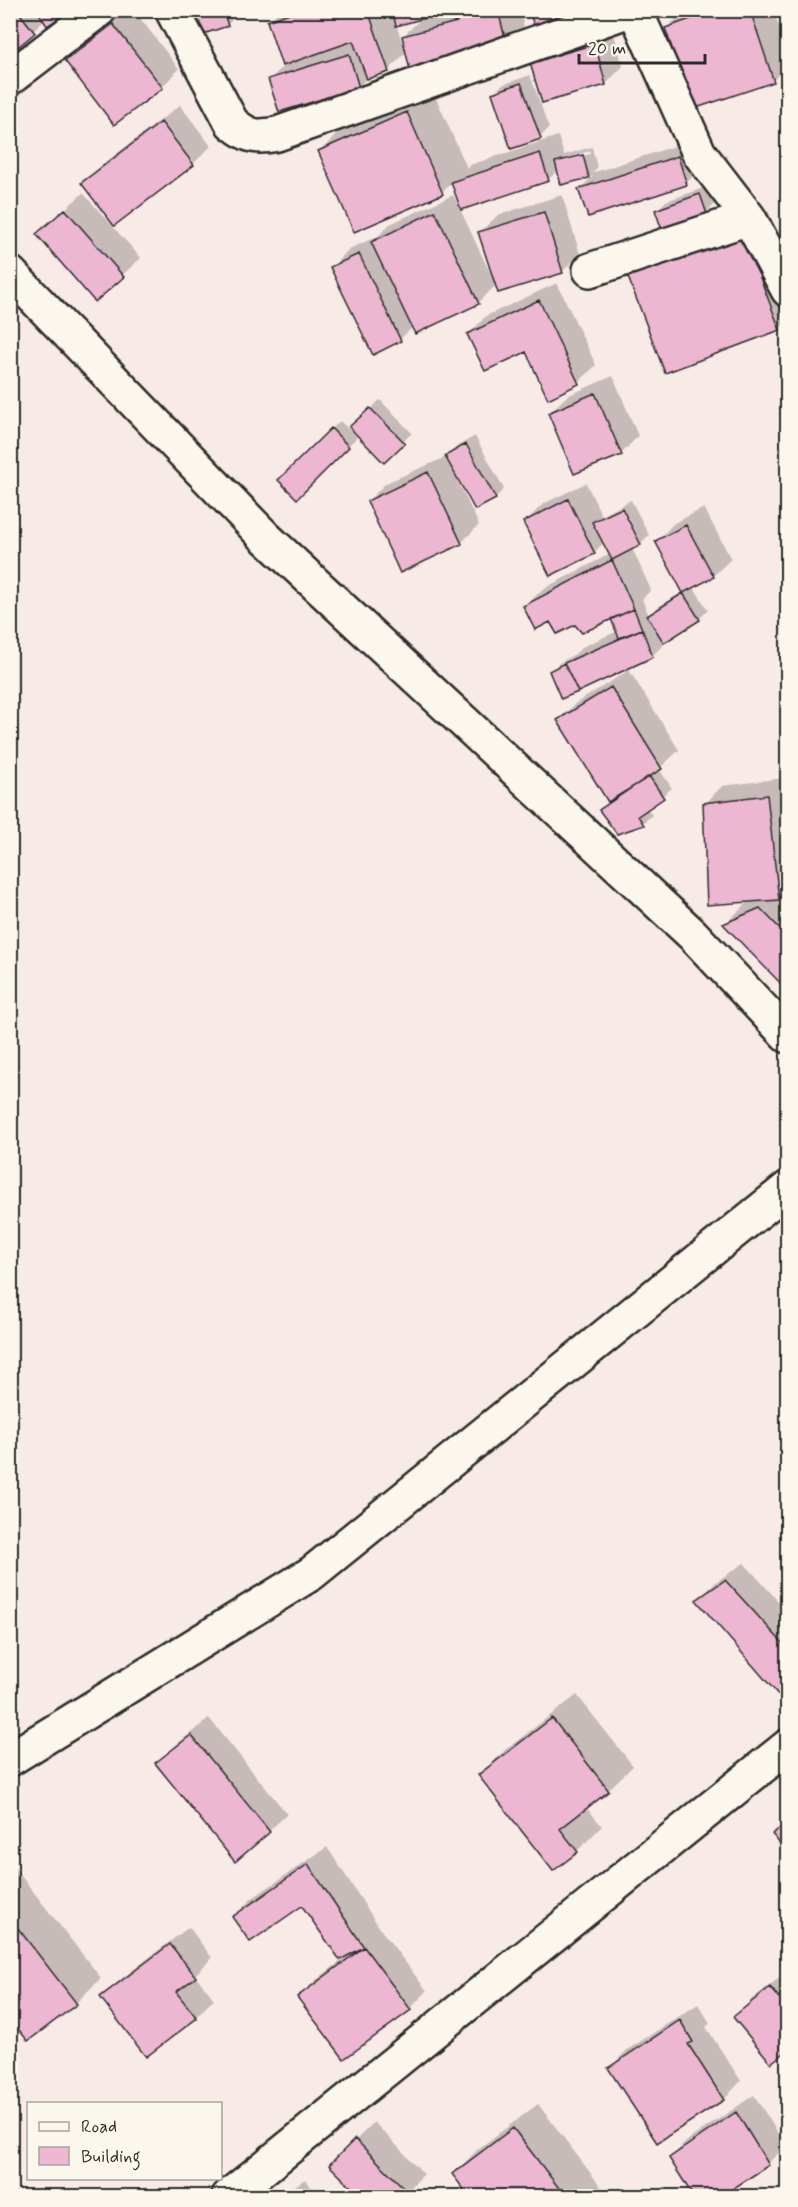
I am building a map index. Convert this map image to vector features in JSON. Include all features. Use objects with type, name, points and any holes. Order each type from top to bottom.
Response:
[{"type":"street","points":[[10,78],[99,10]]},
{"type":"street","points":[[172,10],[232,123],[244,133],[259,137],[277,134],[632,10],[699,153],[749,218],[788,290]]},
{"type":"street","points":[[590,270],[749,218]]},
{"type":"street","points":[[10,273],[264,536],[693,935],[788,1036]]},
{"type":"street","points":[[10,1759],[312,1573],[788,1188]]},
{"type":"street","points":[[229,2196],[788,1746]]},
{"type":"building","points":[[10,10],[17,10],[35,33],[13,51],[10,48]]},
{"type":"building","points":[[37,10],[71,10],[47,26]]},
{"type":"building","points":[[186,10],[223,10],[228,26],[194,37]]},
{"type":"building","points":[[298,10],[368,10],[389,72],[367,79],[353,41],[282,66],[267,21]]},
{"type":"building","points":[[392,10],[442,10],[443,13],[396,26]]},
{"type":"building","points":[[454,10],[498,10],[507,46],[410,70],[402,36],[457,22]]},
{"type":"building","points":[[529,10],[584,10],[535,29]]},
{"type":"building","points":[[716,10],[750,10],[774,82],[693,109],[665,28]]},
{"type":"building","points":[[113,24],[163,88],[114,125],[65,61]]},
{"type":"building","points":[[595,44],[606,85],[542,103],[530,63]]},
{"type":"building","points":[[349,54],[359,88],[279,112],[268,79]]},
{"type":"building","points":[[521,83],[541,139],[511,149],[492,93]]},
{"type":"building","points":[[407,112],[443,194],[354,232],[318,151]]},
{"type":"building","points":[[161,122],[194,165],[114,226],[81,183]]},
{"type":"building","points":[[540,153],[549,181],[461,210],[451,182]]},
{"type":"building","points":[[583,155],[589,178],[561,185],[555,162]]},
{"type":"building","points":[[678,156],[687,185],[588,217],[578,189]]},
{"type":"building","points":[[700,194],[707,214],[662,230],[655,210]]},
{"type":"building","points":[[65,209],[124,277],[95,302],[36,234]]},
{"type":"building","points":[[435,211],[479,304],[415,334],[371,242]]},
{"type":"building","points":[[544,212],[563,273],[498,293],[478,232]]},
{"type":"building","points":[[743,233],[780,330],[665,373],[628,277]]},
{"type":"building","points":[[359,254],[401,341],[373,355],[330,267]]},
{"type":"building","points":[[539,300],[579,384],[548,399],[526,352],[485,371],[467,334]]},
{"type":"building","points":[[595,393],[622,455],[574,474],[548,413]]},
{"type":"building","points":[[370,408],[405,443],[384,463],[349,427]]},
{"type":"building","points":[[331,428],[349,447],[297,499],[278,480]]},
{"type":"building","points":[[466,444],[496,499],[475,510],[445,456]]},
{"type":"building","points":[[428,472],[462,544],[400,573],[367,501]]},
{"type":"building","points":[[568,499],[595,554],[550,576],[523,522]]},
{"type":"building","points":[[622,508],[641,545],[612,560],[592,522]]},
{"type":"building","points":[[686,525],[714,577],[683,593],[655,541]]},
{"type":"building","points":[[612,560],[634,609],[582,633],[575,625],[557,634],[550,622],[535,630],[523,606]]},
{"type":"building","points":[[683,593],[700,620],[664,643],[647,616]]},
{"type":"building","points":[[634,609],[642,629],[619,638],[611,619]]},
{"type":"building","points":[[642,629],[653,657],[578,692],[564,663]]},
{"type":"building","points":[[564,663],[578,692],[561,699],[549,671]]},
{"type":"building","points":[[611,687],[662,769],[608,802],[557,720]]},
{"type":"building","points":[[649,776],[664,798],[638,816],[644,825],[617,834],[599,810]]},
{"type":"building","points":[[767,795],[779,900],[707,905],[703,803]]},
{"type":"building","points":[[760,908],[788,937],[788,991],[723,924]]},
{"type":"building","points":[[725,1580],[788,1649],[788,1706],[696,1600]]},
{"type":"building","points":[[552,1718],[609,1791],[560,1829],[578,1852],[553,1871],[478,1775]]},
{"type":"building","points":[[191,1735],[270,1832],[235,1862],[155,1763]]},
{"type":"building","points":[[788,1822],[788,1853],[772,1834]]},
{"type":"building","points":[[308,1864],[364,1947],[340,1960],[302,1906],[250,1942],[232,1917]]},
{"type":"building","points":[[10,1918],[77,2004],[28,2041],[10,2019]]},
{"type":"building","points":[[170,1944],[196,1977],[176,1992],[197,2018],[146,2057],[100,1997]]},
{"type":"building","points":[[364,1947],[411,2010],[344,2059],[297,1997]]},
{"type":"building","points":[[770,1987],[788,2008],[788,2050],[771,2063],[733,2017]]},
{"type":"building","points":[[680,2020],[693,2042],[688,2044],[724,2100],[657,2143],[608,2068]]},
{"type":"building","points":[[736,2112],[769,2165],[722,2196],[693,2196],[669,2158]]},
{"type":"building","points":[[513,2128],[565,2196],[469,2196],[452,2174]]},
{"type":"building","points":[[355,2139],[408,2192],[404,2196],[360,2196],[329,2165]]},
{"type":"building","points":[[295,2187],[302,2196],[282,2196]]}]
